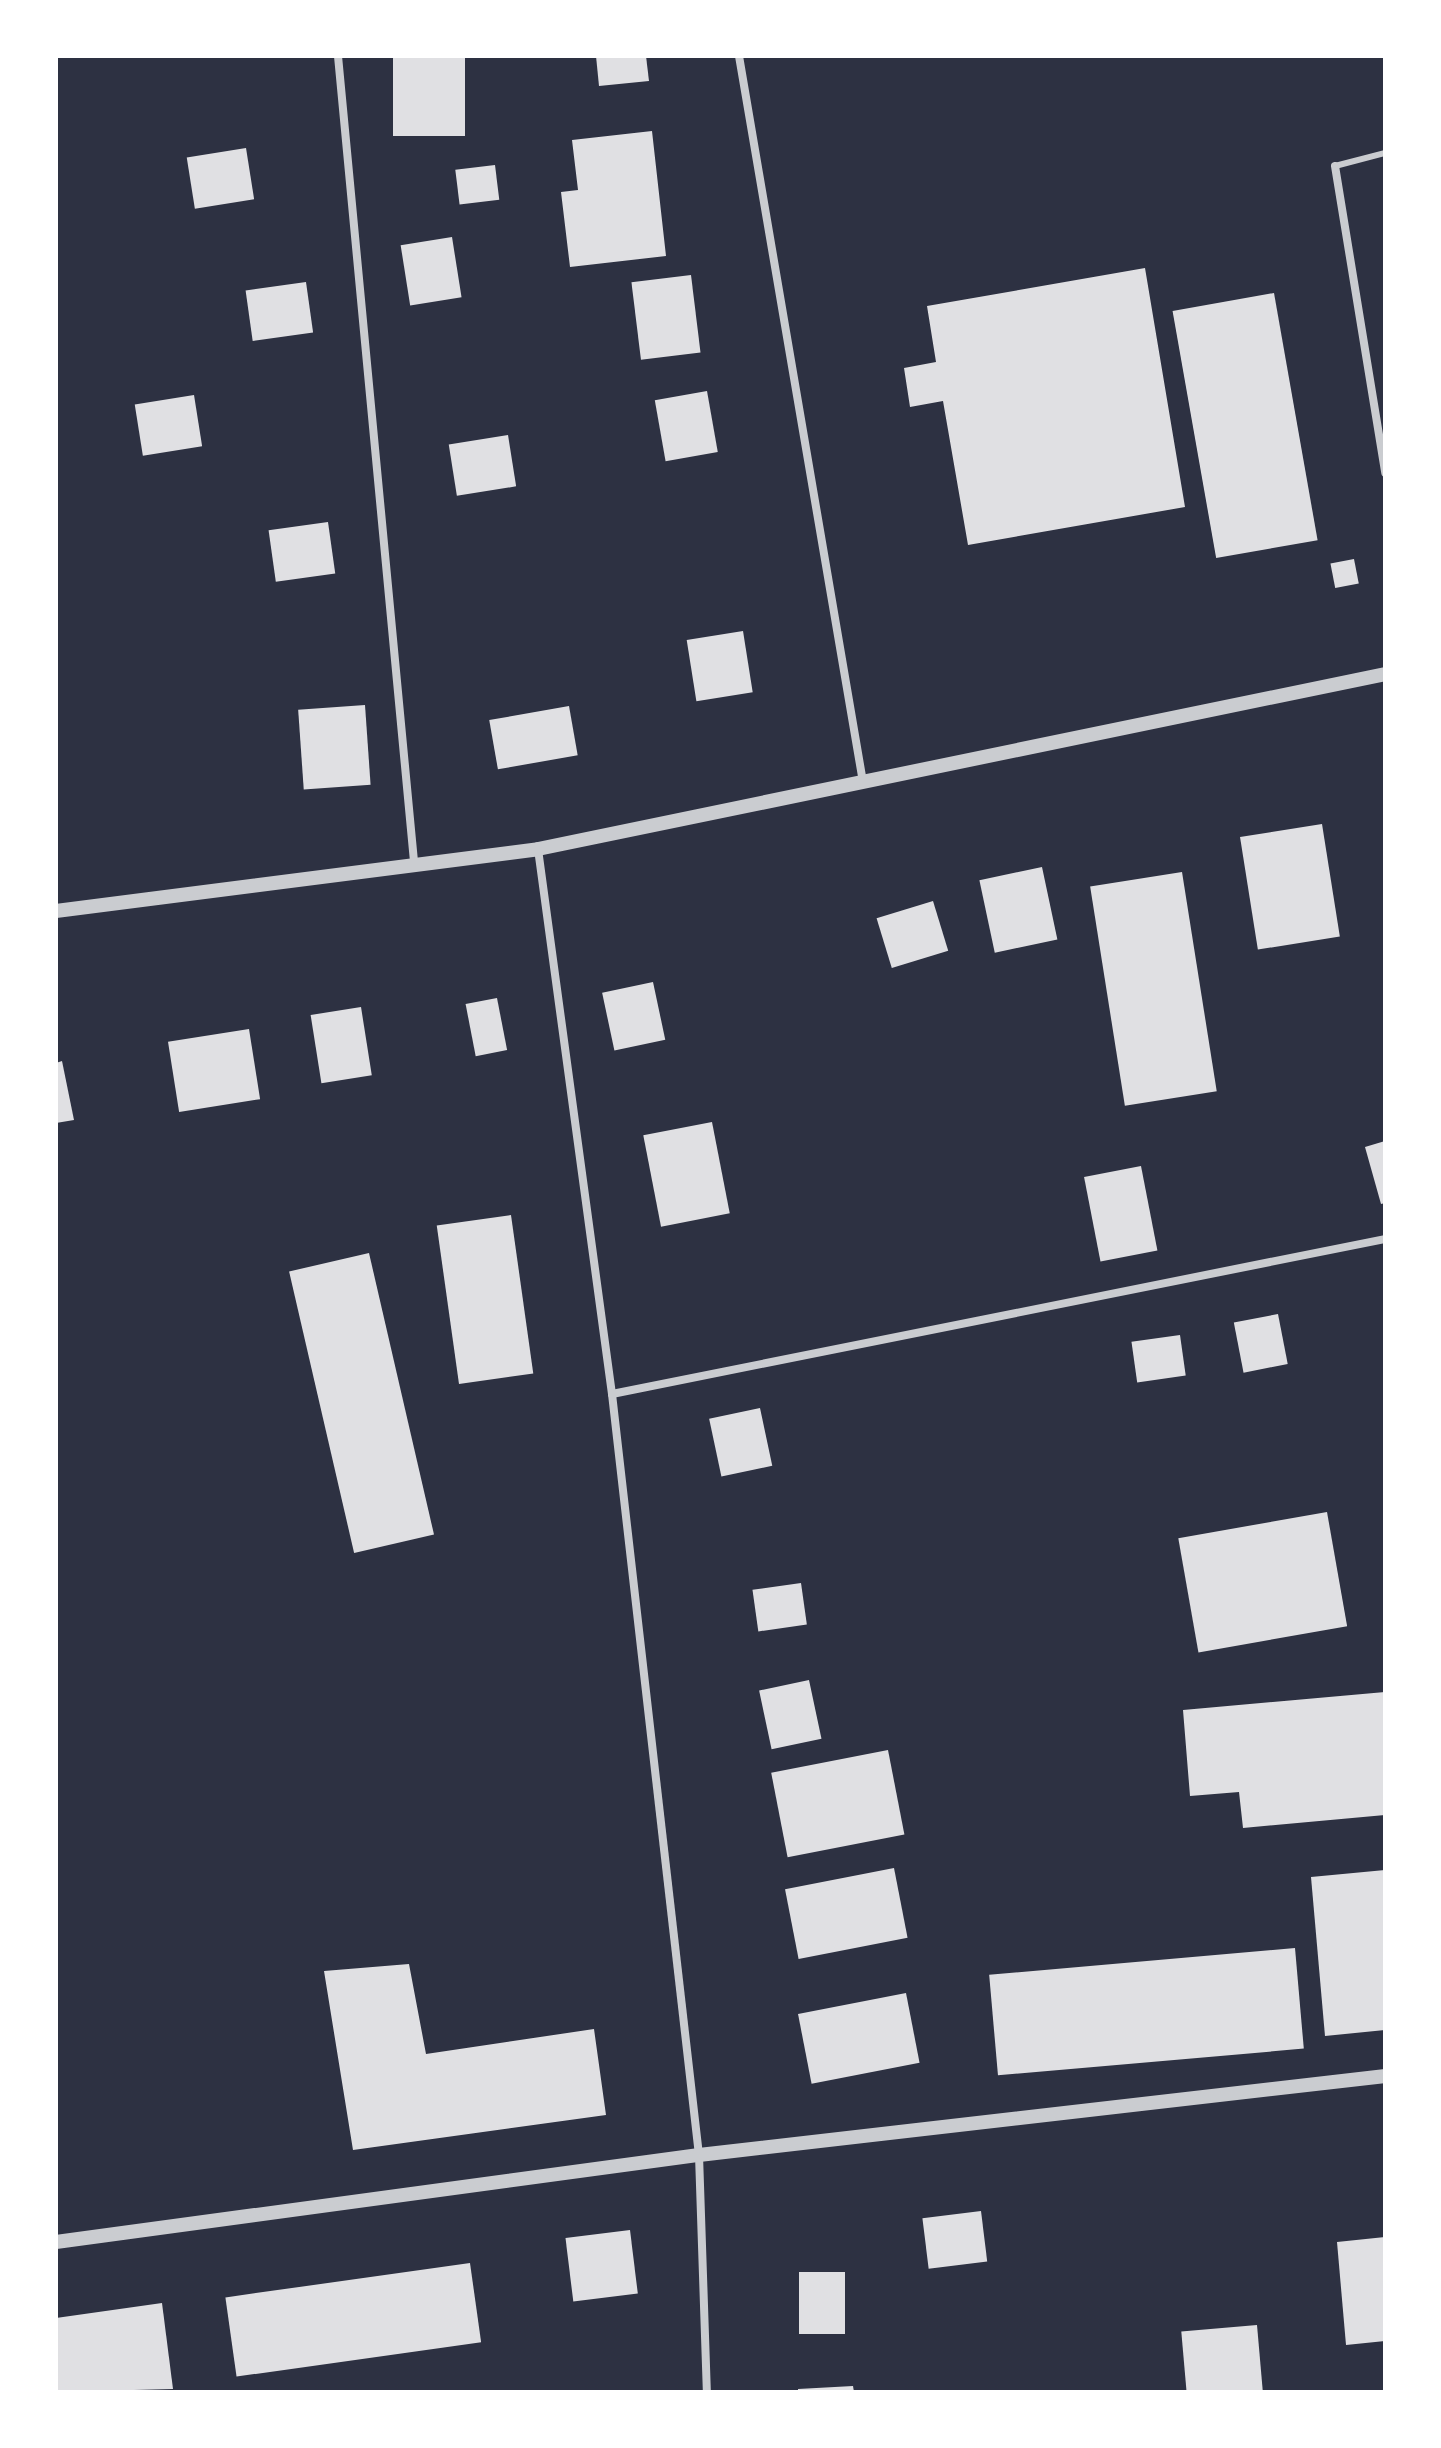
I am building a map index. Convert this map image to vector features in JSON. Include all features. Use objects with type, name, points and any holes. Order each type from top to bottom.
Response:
[{"type":"street","points":[[338,56],[414,861]]},
{"type":"street","points":[[739,56],[863,782]]},
{"type":"street","points":[[1335,166],[1385,473]]},
{"type":"street","points":[[56,911],[414,861],[538,849],[1385,674]]},
{"type":"street","points":[[538,849],[612,1394],[699,2155],[707,2392]]},
{"type":"street","points":[[612,1394],[1385,1239]]},
{"type":"street","points":[[56,2242],[699,2155],[1385,2076]]},
{"type":"lane","points":[[1335,166],[1385,153]]},
{"type":"building","points":[[393,56],[465,56],[465,136],[393,136]]},
{"type":"building","points":[[596,56],[646,56],[649,81],[599,86]]},
{"type":"building","points":[[652,131],[666,256],[570,267],[561,192],[578,190],[572,140]]},
{"type":"building","points":[[246,148],[254,199],[195,209],[187,157]]},
{"type":"building","points":[[495,165],[499,200],[460,205],[455,170]]},
{"type":"building","points":[[452,237],[462,297],[410,305],[401,245]]},
{"type":"building","points":[[1145,268],[1185,507],[968,545],[943,401],[910,407],[904,368],[936,362],[927,306]]},
{"type":"building","points":[[691,275],[701,352],[641,360],[631,282]]},
{"type":"building","points":[[306,282],[313,333],[253,341],[246,290]]},
{"type":"building","points":[[1274,293],[1318,540],[1216,558],[1173,311]]},
{"type":"building","points":[[707,391],[718,452],[666,461],[655,400]]},
{"type":"building","points":[[194,395],[202,446],[143,456],[135,404]]},
{"type":"building","points":[[508,435],[516,486],[457,496],[449,444]]},
{"type":"building","points":[[328,522],[335,573],[276,582],[269,530]]},
{"type":"building","points":[[1354,559],[1359,584],[1335,588],[1330,564]]},
{"type":"building","points":[[743,631],[753,692],[696,701],[687,640]]},
{"type":"building","points":[[365,705],[371,785],[304,789],[298,710]]},
{"type":"building","points":[[569,706],[578,755],[498,769],[489,720]]},
{"type":"building","points":[[1322,824],[1340,937],[1258,950],[1240,837]]},
{"type":"building","points":[[1042,867],[1057,939],[995,953],[979,880]]},
{"type":"building","points":[[1182,872],[1217,1091],[1125,1106],[1090,887]]},
{"type":"building","points":[[933,901],[948,951],[892,968],[877,918]]},
{"type":"building","points":[[653,982],[665,1040],[614,1051],[602,993]]},
{"type":"building","points":[[497,998],[507,1050],[476,1056],[466,1004]]},
{"type":"building","points":[[361,1007],[372,1075],[321,1083],[311,1015]]},
{"type":"building","points":[[249,1029],[260,1099],[179,1112],[168,1042]]},
{"type":"building","points":[[62,1061],[74,1120],[56,1123],[56,1063]]},
{"type":"building","points":[[712,1122],[730,1213],[661,1227],[643,1135]]},
{"type":"building","points":[[1385,1141],[1385,1203],[1381,1204],[1365,1147]]},
{"type":"building","points":[[1141,1166],[1157,1250],[1100,1261],[1084,1177]]},
{"type":"building","points":[[511,1215],[533,1373],[459,1384],[437,1225]]},
{"type":"building","points":[[369,1253],[434,1535],[354,1553],[289,1271]]},
{"type":"building","points":[[1278,1314],[1288,1364],[1244,1373],[1234,1323]]},
{"type":"building","points":[[1180,1335],[1186,1376],[1137,1382],[1131,1342]]},
{"type":"building","points":[[760,1408],[772,1466],[721,1477],[709,1419]]},
{"type":"building","points":[[1327,1512],[1347,1626],[1198,1652],[1178,1538]]},
{"type":"building","points":[[801,1583],[807,1625],[758,1631],[752,1590]]},
{"type":"building","points":[[809,1680],[821,1739],[772,1749],[759,1691]]},
{"type":"building","points":[[1385,1692],[1385,1815],[1243,1828],[1239,1792],[1190,1796],[1183,1710]]},
{"type":"building","points":[[888,1750],[904,1834],[788,1857],[771,1773]]},
{"type":"building","points":[[894,1868],[908,1938],[799,1959],[785,1889]]},
{"type":"building","points":[[1385,1870],[1385,2030],[1325,2036],[1311,1877]]},
{"type":"building","points":[[1295,1948],[1304,2049],[998,2075],[989,1975]]},
{"type":"building","points":[[409,1964],[426,2054],[594,2029],[606,2115],[353,2150],[324,1971]]},
{"type":"building","points":[[906,1993],[920,2063],[812,2084],[798,2014]]},
{"type":"building","points":[[981,2211],[987,2262],[929,2269],[922,2218]]},
{"type":"building","points":[[630,2230],[638,2294],[573,2301],[565,2238]]},
{"type":"building","points":[[1385,2237],[1385,2341],[1346,2345],[1337,2242]]},
{"type":"building","points":[[470,2263],[481,2342],[237,2377],[225,2297]]},
{"type":"building","points":[[799,2272],[845,2272],[845,2334],[799,2334]]},
{"type":"building","points":[[162,2303],[173,2389],[56,2392],[56,2318]]},
{"type":"building","points":[[1257,2325],[1263,2392],[1187,2392],[1181,2332]]},
{"type":"building","points":[[853,2386],[854,2392],[798,2392],[798,2389]]}]
